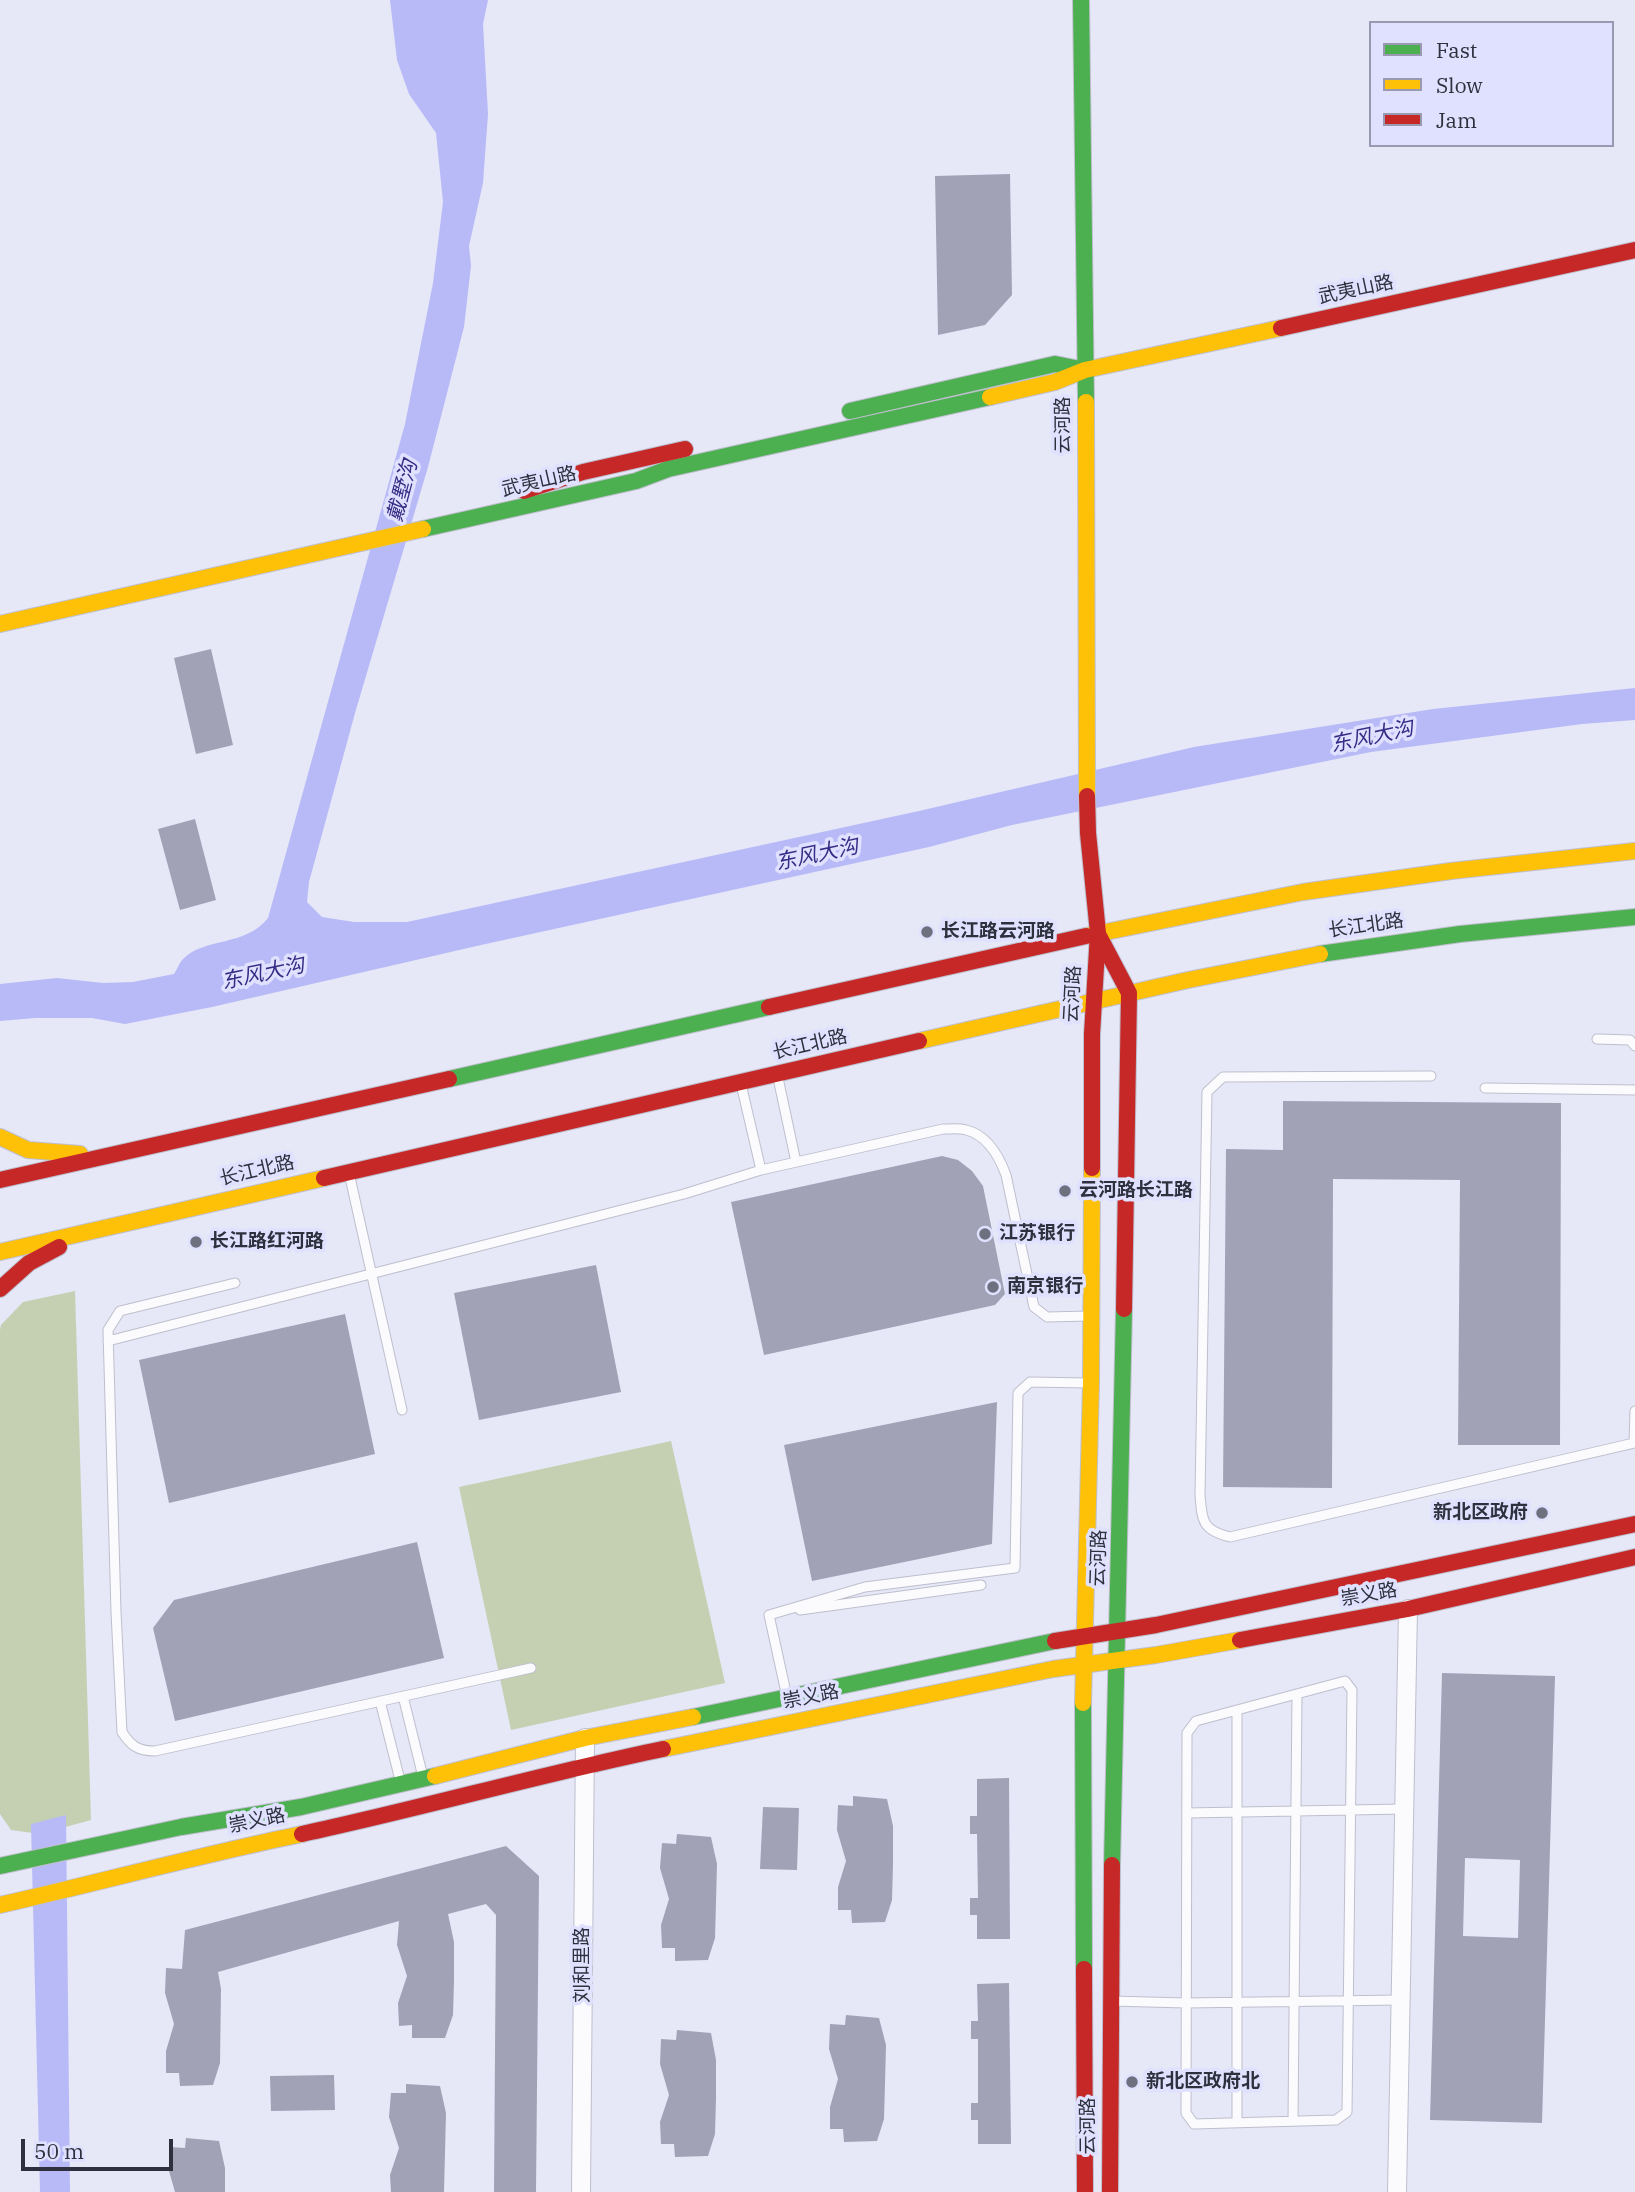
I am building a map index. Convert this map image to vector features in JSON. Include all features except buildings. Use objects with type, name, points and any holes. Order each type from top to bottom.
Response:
[{"type":"street","name":"云河路","points":[[1081,0],[1086,753],[1088,833],[1098,933],[1094,1001],[1091,1383],[1083,1665],[1085,2192]]},
{"type":"street","name":"武夷山路","points":[[0,624],[366,534],[636,481],[668,469],[1055,382],[1085,370],[1635,250]]},
{"type":"street","name":"武夷山路","points":[[839,413],[1055,364],[1085,370]]},
{"type":"street","name":"武夷山路","points":[[422,523],[583,472],[704,444]]},
{"type":"street","name":"武夷山路","points":[[275,546],[366,534]]},
{"type":"street","points":[[0,608],[52,596]]},
{"type":"street","points":[[0,1180],[1098,933],[1303,892],[1451,871],[1635,851]]},
{"type":"street","name":"长江北路","points":[[0,1252],[1129,993],[1311,955],[1460,934],[1635,917]]},
{"type":"street","name":"云河路","points":[[1098,933],[1129,993],[1110,2001],[1110,2192]]},
{"type":"street","points":[[0,1137],[28,1150],[109,1156]]},
{"type":"street","points":[[0,1289],[29,1263],[85,1232]]},
{"type":"street","name":"崇义路","points":[[2,1866],[181,1827],[301,1807],[401,1785],[585,1738],[1054,1641],[1117,1632],[1635,1524]]},
{"type":"street","name":"崇义路","points":[[5,1904],[191,1857],[375,1818],[584,1765],[1054,1669],[1408,1609],[1635,1557]]},
{"type":"street","points":[[1397,2192],[1408,1609]]},
{"type":"street","name":"刘和里路","points":[[581,2192],[585,1738]]},
{"type":"lane","points":[[1598,1039],[1630,1041],[1635,1046]]},
{"type":"lane","points":[[778,1074],[796,1162]]},
{"type":"lane","points":[[1431,1076],[1223,1077],[1207,1092],[1201,1518],[1213,1533],[1230,1537],[1634,1443],[1635,1411]]},
{"type":"lane","points":[[741,1082],[761,1170]]},
{"type":"lane","points":[[1485,1088],[1635,1090]]},
{"type":"lane","points":[[108,1341],[684,1194],[761,1170],[943,1129],[967,1130],[986,1141],[1000,1156],[1034,1307],[1047,1317],[1091,1316]]},
{"type":"lane","points":[[349,1172],[402,1410]]},
{"type":"lane","points":[[235,1283],[120,1311],[108,1330],[122,1732],[130,1745],[141,1751],[155,1751],[531,1668]]},
{"type":"lane","points":[[769,1615],[865,1587],[1015,1567],[1018,1393],[1030,1382],[1091,1383]]},
{"type":"lane","points":[[769,1615],[981,1585]]},
{"type":"lane","points":[[769,1615],[788,1698]]},
{"type":"lane","points":[[1345,1681],[1352,1690],[1347,2112],[1336,2120],[1194,2124],[1186,2113],[1187,1733],[1196,1721],[1297,1694],[1345,1681]]},
{"type":"lane","points":[[1293,2121],[1297,1694]]},
{"type":"lane","points":[[403,1696],[424,1778]]},
{"type":"lane","points":[[380,1701],[401,1785]]},
{"type":"lane","points":[[1237,1710],[1237,2122]]},
{"type":"lane","points":[[1187,1813],[1404,1809]]},
{"type":"lane","points":[[1110,2001],[1186,2003],[1400,2000]]},
{"type":"green space","points":[[75,1291],[91,1820],[40,1834],[11,1830],[0,1814],[0,1330],[1,1325],[23,1302]]},
{"type":"green space","points":[[671,1441],[725,1683],[511,1730],[459,1487]]},
{"type":"water","points":[[390,0],[488,0],[483,24],[488,114],[483,183],[469,246],[471,266],[464,327],[428,467],[355,713],[309,882],[307,902],[322,917],[354,922],[407,922],[919,811],[1194,747],[1433,709],[1635,688],[1635,720],[1582,724],[1371,752],[1012,825],[929,847],[212,1007],[125,1024],[92,1018],[0,1021],[0,984],[57,978],[103,983],[133,982],[174,974],[192,952],[248,934],[268,918],[405,424],[433,283],[443,202],[436,133],[409,94],[397,60]]},
{"type":"water","points":[[66,1815],[70,2192],[40,2192],[31,1824]]},
{"type":"traffic: fast","points":[[1081,0],[1086,402]]},
{"type":"traffic: fast","points":[[850,411],[1055,364],[1085,370]]},
{"type":"traffic: fast","points":[[423,529],[636,481],[668,469],[990,397]]},
{"type":"traffic: fast","points":[[1320,954],[1460,934],[1635,917]]},
{"type":"traffic: fast","points":[[449,1079],[769,1007]]},
{"type":"traffic: fast","points":[[1112,1865],[1124,1309]]},
{"type":"traffic: fast","points":[[693,1717],[1055,1641]]},
{"type":"traffic: fast","points":[[1083,1703],[1084,1969]]},
{"type":"traffic: fast","points":[[0,1866],[181,1827],[301,1807],[435,1776]]},
{"type":"traffic: slow","points":[[990,397],[1055,382],[1085,370],[1281,328]]},
{"type":"traffic: slow","points":[[1086,402],[1087,796]]},
{"type":"traffic: slow","points":[[0,624],[423,529]]},
{"type":"traffic: slow","points":[[1086,936],[1303,892],[1451,871],[1635,851]]},
{"type":"traffic: slow","points":[[919,1041],[1188,980],[1320,954]]},
{"type":"traffic: slow","points":[[0,1137],[28,1150],[80,1154]]},
{"type":"traffic: slow","points":[[1083,1703],[1091,1383],[1092,1168]]},
{"type":"traffic: slow","points":[[0,1252],[324,1178]]},
{"type":"traffic: slow","points":[[663,1749],[1053,1669],[1240,1640]]},
{"type":"traffic: slow","points":[[435,1776],[585,1738],[693,1717]]},
{"type":"traffic: slow","points":[[0,1905],[302,1834]]},
{"type":"traffic: jam","points":[[1281,328],[1635,250]]},
{"type":"traffic: jam","points":[[524,491],[583,472],[685,449]]},
{"type":"traffic: jam","points":[[1087,796],[1098,933],[1092,1034],[1092,1168]]},
{"type":"traffic: jam","points":[[1098,934],[1129,993],[1124,1309]]},
{"type":"traffic: jam","points":[[769,1007],[1086,936]]},
{"type":"traffic: jam","points":[[324,1178],[919,1041]]},
{"type":"traffic: jam","points":[[0,1180],[449,1079]]},
{"type":"traffic: jam","points":[[0,1289],[29,1263],[59,1247]]},
{"type":"traffic: jam","points":[[1055,1641],[1156,1625],[1635,1524]]},
{"type":"traffic: jam","points":[[1240,1640],[1408,1609],[1635,1557]]},
{"type":"traffic: jam","points":[[302,1834],[663,1749]]},
{"type":"traffic: jam","points":[[1110,2192],[1112,1865]]},
{"type":"traffic: jam","points":[[1084,1969],[1085,2192]]},
{"type":"place","name":"长江路云河路","points":[[927,932]]},
{"type":"place","name":"云河路长江路","points":[[1065,1191]]},
{"type":"place","name":"江苏银行","points":[[985,1234]]},
{"type":"place","name":"长江路红河路","points":[[196,1242]]},
{"type":"place","name":"南京银行","points":[[993,1287]]},
{"type":"place","name":"新北区政府","points":[[1542,1513]]},
{"type":"place","name":"新北区政府北","points":[[1132,2082]]},
{"type":"water label","name":"戴墅沟","points":[[403,491]]},
{"type":"water label","name":"东风大沟","points":[[1372,737]]},
{"type":"water label","name":"东风大沟","points":[[817,855]]},
{"type":"water label","name":"东风大沟","points":[[263,974]]}]
